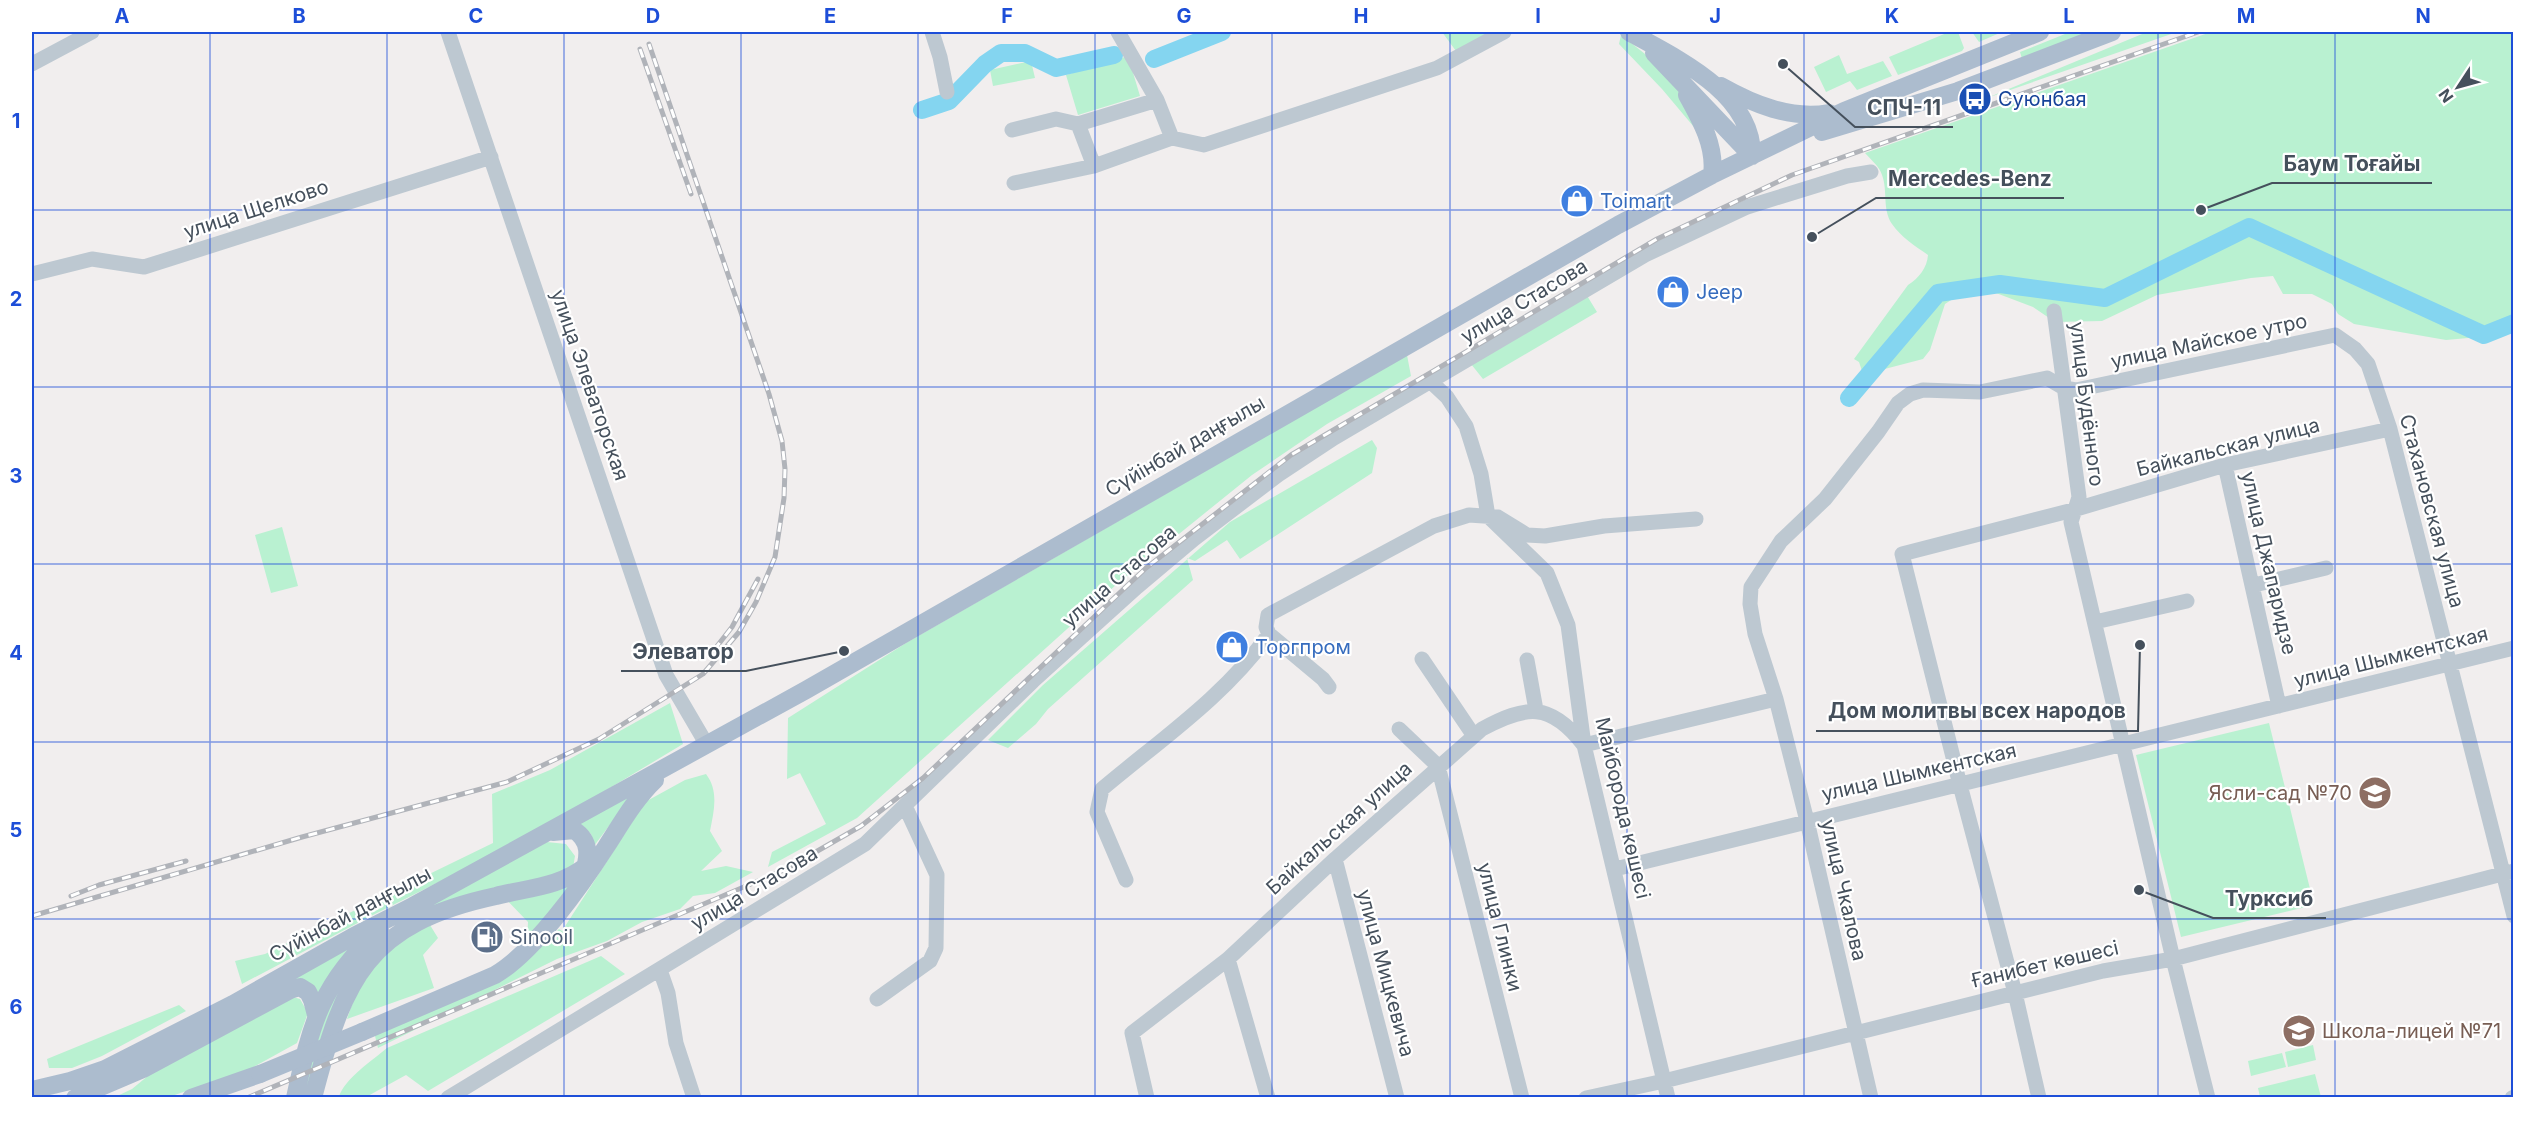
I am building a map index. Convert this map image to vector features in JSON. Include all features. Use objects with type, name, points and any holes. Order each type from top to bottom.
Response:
[{"type":"main road","points":[[1752,156],[1844,111],[2040,32]]},
{"type":"main road","points":[[1752,156],[1851,122],[1958,91],[2112,32]]},
{"type":"main road","points":[[1632,33],[1734,93],[1781,111],[1805,115],[1844,111]]},
{"type":"main road","points":[[1632,33],[1668,66],[1752,156]]},
{"type":"main road","points":[[1668,66],[1695,108],[1712,150],[1714,160],[1712,176]]},
{"type":"main road","points":[[1701,74],[1729,101],[1747,124],[1753,141],[1752,156]]},
{"type":"main road","name":"Сүйінбай даңғылы","points":[[32,1090],[70,1081],[105,1069],[179,1029],[233,1004],[682,759],[1536,271],[1752,156]]},
{"type":"main road","name":"Сүйінбай даңғылы","points":[[191,1098],[260,1074],[362,1032],[495,975],[509,966],[543,932],[603,852],[640,796],[682,759]]},
{"type":"main road","points":[[543,835],[565,829],[579,833],[588,848],[588,858],[577,887]]},
{"type":"main road","points":[[313,1098],[330,1034],[356,978],[371,958],[388,942],[435,913],[466,903],[557,883],[573,876],[603,852]]},
{"type":"main road","points":[[295,1098],[308,1038],[316,1015],[338,976],[357,952],[381,929],[413,906]]},
{"type":"main road","name":"Сүйінбай даңғылы","points":[[75,1098],[110,1085],[188,1046],[290,990],[300,987],[308,992],[316,1015]]},
{"type":"main road","points":[[179,1029],[189,1038],[188,1046]]},
{"type":"street","points":[[32,64],[92,32]]},
{"type":"street","name":"улица Элеваторская","points":[[448,32],[666,675],[707,745]]},
{"type":"street","points":[[932,32],[947,92]]},
{"type":"street","points":[[1118,32],[1157,100],[1172,138]]},
{"type":"street","points":[[1014,183],[1094,166],[1172,138],[1204,145],[1215,142],[1437,68],[1504,32]]},
{"type":"street","points":[[1012,130],[1056,119],[1078,124],[1157,100]]},
{"type":"street","points":[[1078,124],[1094,166]]},
{"type":"street","name":"улица Щелково","points":[[32,274],[92,259],[144,267],[491,157]]},
{"type":"street","name":"улица Стасова","points":[[448,1098],[865,844],[1033,681],[1137,587],[1194,539],[1278,475],[1334,438],[1636,259],[1685,235],[1774,198],[1847,176],[1871,172]]},
{"type":"street","name":"улица Будённого","points":[[2054,311],[2079,497],[2073,510],[2072,522],[2122,744],[2208,1098]]},
{"type":"street","name":"улица Майское утро","points":[[1751,587],[1781,541],[1825,499],[1898,403],[1910,394],[1923,390],[1980,392],[2047,378],[2064,388],[2076,390],[2335,334],[2363,356],[2379,395]]},
{"type":"street","points":[[1430,381],[1447,397],[1466,426],[1481,474],[1488,516]]},
{"type":"street","name":"Стахановская улица","points":[[2379,395],[2508,872],[2514,916]]},
{"type":"street","name":"Байкальская улица","points":[[1960,785],[1902,554],[2073,510],[2225,465],[2390,429]]},
{"type":"street","name":"улица Джапаридзе","points":[[2225,465],[2254,585],[2279,706]]},
{"type":"street","points":[[1329,687],[1323,679],[1269,634],[1266,627],[1269,615],[1434,525],[1469,515],[1488,516],[1498,517],[1527,535],[1545,536],[1604,526],[1696,519]]},
{"type":"street","name":"Майборода көшесі","points":[[1488,516],[1547,573],[1568,625],[1584,745],[1668,1098]]},
{"type":"street","points":[[2254,585],[2326,568]]},
{"type":"street","name":"улица Чкалова","points":[[1751,587],[1750,604],[1755,634],[1776,699],[1807,820],[1871,1098]]},
{"type":"street","points":[[2095,622],[2187,601]]},
{"type":"street","points":[[1126,880],[1097,812],[1102,789],[1225,686],[1269,634]]},
{"type":"street","name":"улица Шымкентская","points":[[1615,869],[2514,648]]},
{"type":"street","points":[[1422,659],[1474,736]]},
{"type":"street","points":[[1527,660],[1536,710],[1571,729],[1584,745],[1776,699]]},
{"type":"street","name":"Байкальская улица","points":[[1147,1098],[1132,1033],[1228,959],[1335,859],[1474,736],[1506,716],[1523,710],[1536,710]]},
{"type":"street","points":[[1399,729],[1438,766]]},
{"type":"street","name":"улица Глинки","points":[[1438,766],[1522,1098]]},
{"type":"street","points":[[1960,785],[2015,993],[2039,1098]]},
{"type":"street","points":[[877,999],[930,961],[936,948],[937,875],[905,806]]},
{"type":"street","name":"улица Мицкевича","points":[[1335,859],[1397,1098]]},
{"type":"street","name":"Ғанибет көшесі","points":[[1586,1098],[1664,1081],[2103,971],[2173,958],[2508,872]]},
{"type":"street","points":[[1228,959],[1268,1098]]},
{"type":"street","points":[[660,970],[668,993],[676,1043],[694,1098]]},
{"type":"green space","points":[[1442,32],[1494,32],[1456,51]]},
{"type":"green space","points":[[1949,32],[1958,32],[1964,48],[1962,51],[1898,75],[1889,57]]},
{"type":"green space","points":[[1972,32],[2002,32],[1979,42]]},
{"type":"green space","points":[[2070,32],[2097,32],[2023,62],[2020,52]]},
{"type":"green space","points":[[2147,32],[2177,32],[1987,98]]},
{"type":"green space","points":[[2211,32],[2513,32],[2513,323],[2479,337],[2446,340],[2354,324],[2338,314],[2332,304],[2312,294],[2283,294],[2273,276],[2157,295],[2102,321],[2055,322],[2033,307],[1996,293],[1977,289],[1960,294],[1945,304],[1930,350],[1923,359],[1877,371],[1864,377],[1859,362],[1854,359],[1908,285],[1922,272],[1928,255],[1913,245],[1892,224],[1887,212],[1881,172],[1865,153]]},
{"type":"green space","points":[[1621,35],[1664,69],[1684,96],[1704,139],[1662,89],[1619,44]]},
{"type":"green space","points":[[1839,55],[1847,74],[1883,61],[1892,76],[1857,90],[1850,81],[1826,92],[1814,67]]},
{"type":"green space","points":[[1128,56],[1140,96],[1078,115],[1066,75]]},
{"type":"green space","points":[[1031,61],[1035,78],[993,86],[990,70]]},
{"type":"green space","points":[[1586,294],[1597,312],[1483,379],[1471,364]]},
{"type":"green space","points":[[1407,355],[1411,376],[1327,424],[1252,475],[1117,584],[857,818],[768,867],[772,852],[826,824],[800,773],[787,779],[788,718],[906,643]]},
{"type":"green space","points":[[1372,440],[1377,448],[1372,473],[1240,559],[1227,540],[1195,561],[1188,558],[1230,522]]},
{"type":"green space","points":[[282,527],[298,586],[271,593],[255,535]]},
{"type":"green space","points":[[1187,559],[1193,580],[1048,709],[1036,724],[1008,748],[988,740],[1043,685]]},
{"type":"green space","points":[[670,703],[683,744],[525,839],[242,984],[235,961],[265,954],[493,843],[492,794],[550,770]]},
{"type":"green space","points":[[2269,723],[2314,905],[2181,937],[2136,755]]},
{"type":"green space","points":[[706,774],[714,794],[710,831],[722,851],[701,871],[726,866],[753,872],[715,893],[693,896],[680,909],[642,922],[607,941],[557,959],[378,1048],[374,1032],[528,959],[559,929],[562,931],[645,802],[685,780]]},
{"type":"green space","points":[[638,787],[594,846],[591,834],[582,825],[570,825]]},
{"type":"green space","points":[[547,842],[566,844],[575,856],[573,868],[377,945],[308,1097],[301,1098],[325,1009],[374,943],[416,912]]},
{"type":"green space","points":[[576,882],[527,942],[528,922],[504,897]]},
{"type":"green space","points":[[430,925],[438,938],[423,955],[434,988],[347,1019],[360,987],[379,959],[400,940]]},
{"type":"green space","points":[[357,941],[320,995],[314,988],[231,1011]]},
{"type":"green space","points":[[601,956],[625,974],[428,1091],[406,1075],[366,1097],[339,1097],[347,1083],[387,1048]]},
{"type":"green space","points":[[293,997],[300,999],[308,1013],[297,1043],[250,1069],[169,1097],[113,1098],[132,1089],[149,1075]]},
{"type":"green space","points":[[179,1005],[186,1011],[102,1056],[72,1068],[49,1068],[47,1059]]},
{"type":"green space","points":[[2313,1045],[2316,1060],[2288,1067],[2285,1052]]},
{"type":"green space","points":[[2282,1053],[2286,1067],[2251,1076],[2248,1061]]},
{"type":"green space","points":[[2315,1074],[2321,1097],[2260,1097],[2258,1088]]},
{"type":"waterway","points":[[1154,59],[1222,32]]},
{"type":"waterway","points":[[922,110],[949,101],[985,64],[1001,53],[1025,53],[1056,68],[1114,55]]},
{"type":"waterway","points":[[1849,398],[1938,293],[2000,284],[2105,298],[2249,227],[2484,335],[2514,323]]},
{"type":"railway","points":[[247,1098],[786,869],[861,826],[923,778],[1146,568],[1291,455],[1657,239],[1792,175],[2198,32]]},
{"type":"railway","points":[[32,916],[302,837],[507,782],[599,739],[703,674],[739,632],[756,602],[775,557],[784,498],[785,469],[782,441],[769,394],[649,44]]},
{"type":"railway","points":[[640,49],[691,194]]},
{"type":"railway","points":[[714,650],[732,627],[758,579]]},
{"type":"railway","points":[[71,896],[99,885],[186,861]]},
{"type":"place","name":"СПЧ-11","points":[[1783,64]]},
{"type":"place","name":"Суюнбая","points":[[1975,99]]},
{"type":"place","name":"Toimart","points":[[1577,201]]},
{"type":"place","name":"Баум Тоғайы","points":[[2201,210]]},
{"type":"place","name":"Mercedes-Benz","points":[[1812,237]]},
{"type":"place","name":"Jeep","points":[[1673,292]]},
{"type":"place","name":"Дом молитвы всех народов","points":[[2140,645]]},
{"type":"place","name":"Торгпром","points":[[1232,647]]},
{"type":"place","name":"Элеватор","points":[[844,651]]},
{"type":"place","name":"Ясли-сад №70","points":[[2375,793]]},
{"type":"place","name":"Турксиб","points":[[2139,890]]},
{"type":"place","name":"Sinooil","points":[[487,937]]},
{"type":"place","name":"Школа-лицей №71","points":[[2299,1031]]}]
